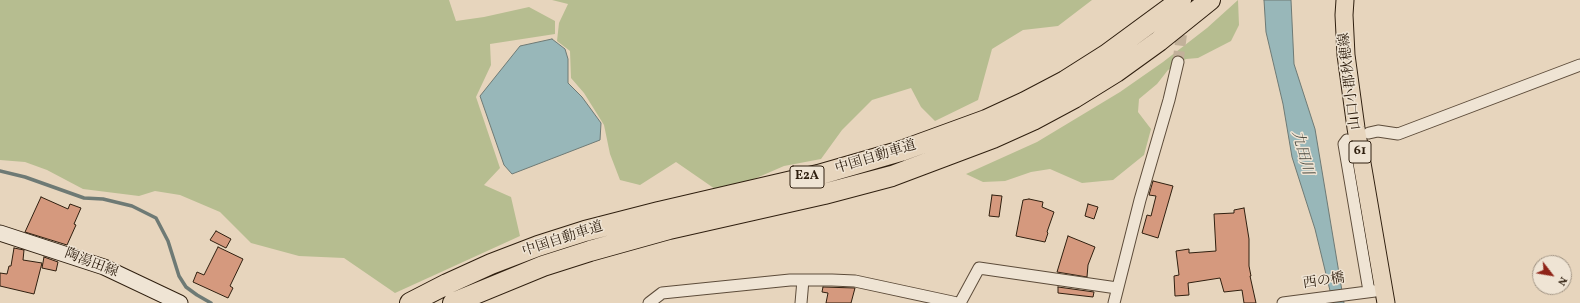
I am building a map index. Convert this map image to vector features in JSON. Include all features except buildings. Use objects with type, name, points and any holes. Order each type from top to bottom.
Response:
[{"type":"highway","name":"中国自動車道","points":[[410,303],[490,264],[538,246],[585,231],[818,175],[901,151],[986,120],[1065,81],[1106,55],[1181,0]]},
{"type":"highway","name":"中国自動車道","points":[[453,303],[543,266],[590,251],[669,229],[824,194],[892,176],[993,138],[1033,120],[1074,98],[1160,41],[1210,0]]},
{"type":"main road","name":"山口小郡秋穂線","points":[[1345,0],[1344,15],[1346,55],[1376,294]]},
{"type":"main road","name":"陶湯田線","points":[[0,233],[104,267],[180,303]]},
{"type":"street","points":[[1114,303],[1140,200],[1169,100],[1178,62]]},
{"type":"street","points":[[1369,133],[1378,131],[1398,134],[1580,66]]},
{"type":"street","points":[[1347,140],[1344,144],[1376,294]]},
{"type":"street","points":[[960,303],[979,268],[1117,288]]},
{"type":"street","points":[[649,303],[662,292],[803,280],[855,281],[957,303]]},
{"type":"street","points":[[801,303],[803,280]]},
{"type":"street","name":"西の橋","points":[[1285,302],[1376,294]]},
{"type":"green space","points":[[0,0],[449,0],[456,21],[484,17],[529,7],[555,21],[555,34],[490,44],[491,65],[476,97],[500,168],[484,185],[511,197],[520,236],[395,293],[344,258],[299,256],[251,243],[220,212],[180,195],[155,191],[139,196],[83,189],[47,170],[25,162],[0,160]]},
{"type":"green space","points":[[552,0],[1092,0],[1058,26],[1023,30],[992,49],[978,100],[935,121],[921,107],[911,88],[872,100],[842,130],[821,159],[784,166],[754,179],[718,191],[676,162],[640,185],[620,180],[610,154],[604,125],[584,93],[571,78],[570,51],[557,41],[559,23],[568,4]]},
{"type":"green space","points":[[1238,0],[1239,25],[1231,41],[1198,58],[1186,59],[1168,70],[1157,84],[1139,99],[1138,112],[1151,129],[1144,155],[1113,180],[1082,183],[1050,169],[1031,172],[1005,181],[983,182],[966,174],[1037,142],[1120,92],[1163,62],[1207,28]]},
{"type":"water","name":"九田川","points":[[1264,0],[1291,0],[1294,64],[1315,129],[1344,303],[1333,303],[1315,229],[1292,157],[1283,104],[1266,32]]},
{"type":"water","points":[[552,39],[565,49],[568,59],[568,83],[582,97],[601,123],[600,140],[512,174],[504,165],[480,96],[520,46]]},
{"type":"waterway","points":[[0,171],[25,177],[84,198],[103,199],[132,206],[156,218],[168,241],[179,276],[186,287],[211,303]]},
{"type":"tunnel","points":[[1178,62],[1183,22]]}]
